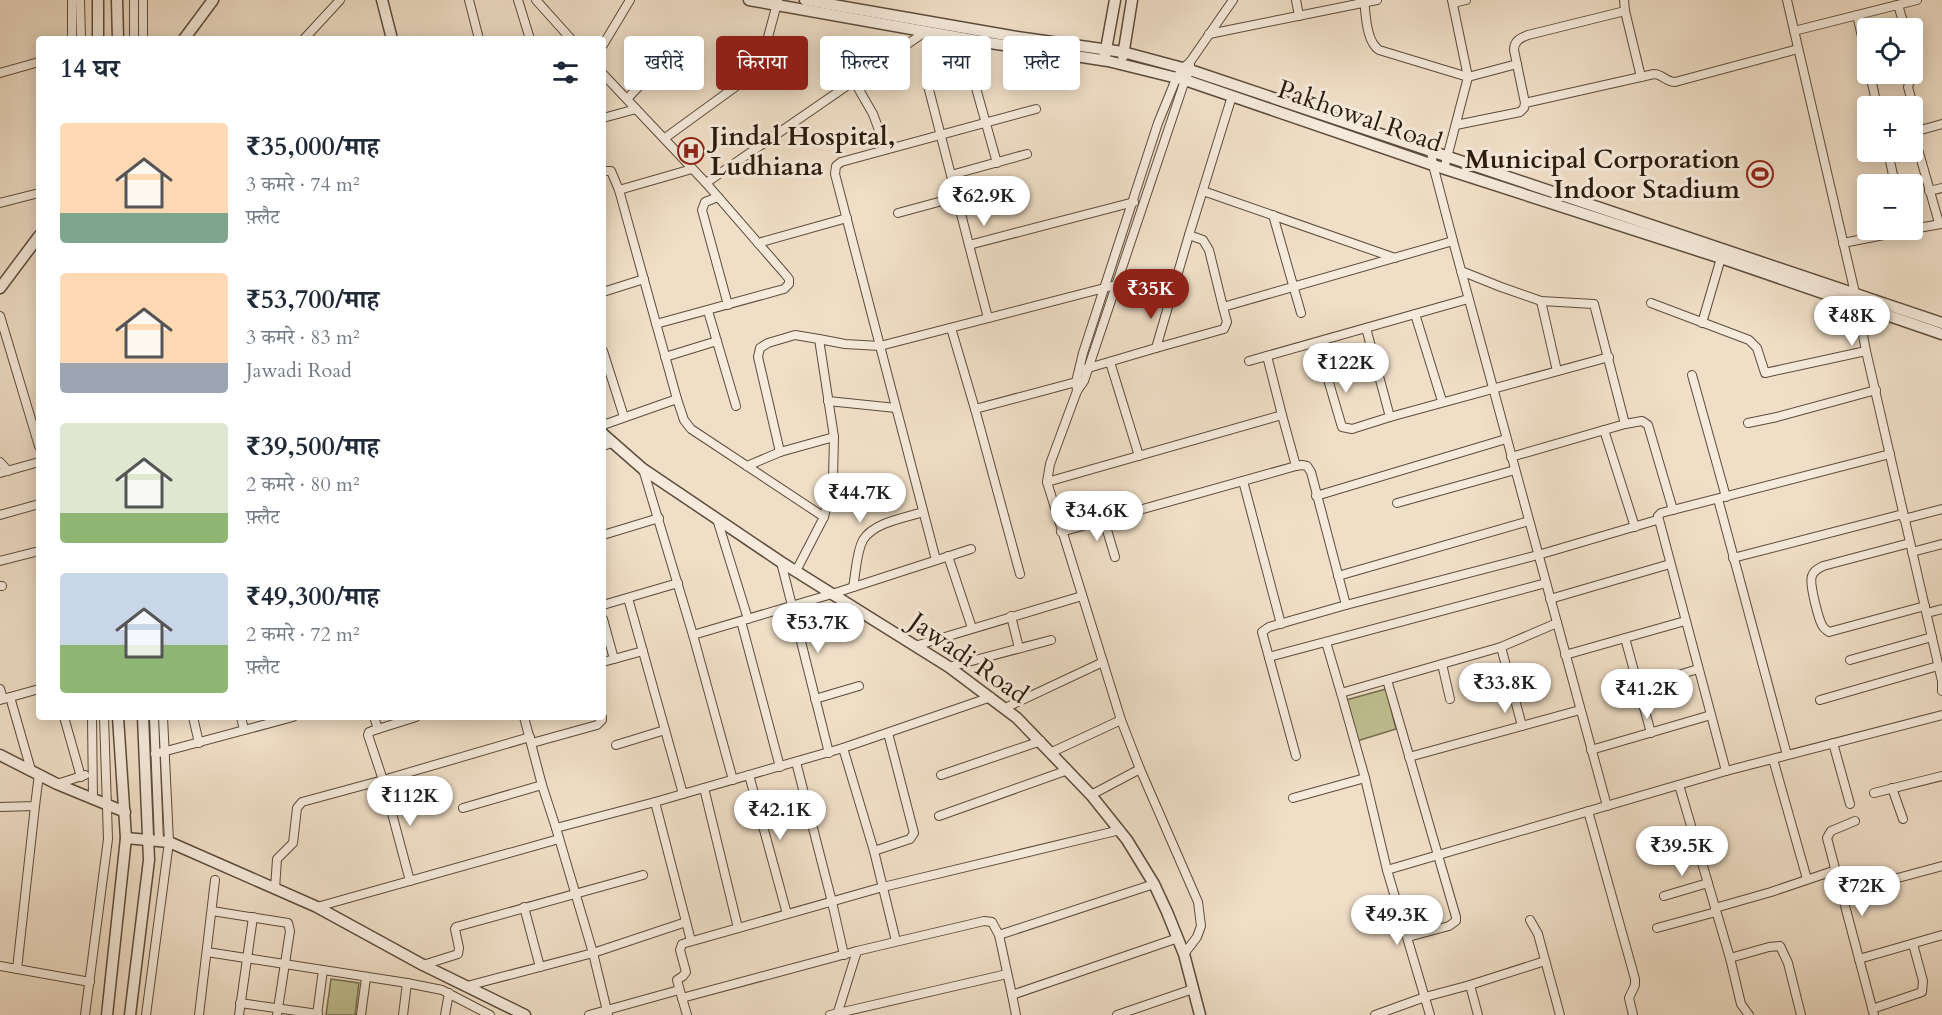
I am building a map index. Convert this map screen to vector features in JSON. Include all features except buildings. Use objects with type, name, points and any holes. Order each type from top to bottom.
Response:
[{"type":"street","points":[[72,0],[72,36]]},
{"type":"street","points":[[80,0],[81,36]]},
{"type":"street","points":[[98,0],[98,36]]},
{"type":"street","points":[[117,0],[118,36]]},
{"type":"street","points":[[134,0],[134,36]]},
{"type":"street","points":[[143,0],[143,36]]},
{"type":"street","points":[[186,36],[213,0]]},
{"type":"street","points":[[307,36],[340,0]]},
{"type":"street","points":[[382,0],[391,36]]},
{"type":"street","points":[[469,0],[479,36]]},
{"type":"street","points":[[518,0],[529,36]]},
{"type":"street","points":[[536,0],[568,36]]},
{"type":"street","points":[[606,40],[630,0]]},
{"type":"street","name":"Pakhowal Road","points":[[749,0],[777,2],[950,36]]},
{"type":"street","name":"Pakhowal Road","points":[[805,0],[1011,36],[1106,49],[1188,66],[1314,112],[1447,155],[1856,299],[1942,334]]},
{"type":"street","points":[[1104,61],[1115,0]]},
{"type":"street","points":[[1121,65],[1132,0]]},
{"type":"street","points":[[1184,954],[1200,930],[1201,914],[1198,902],[1121,720],[1047,482],[1050,464],[1079,385],[1103,288],[1158,123],[1188,66],[1233,0]]},
{"type":"street","points":[[1296,0],[1299,16]]},
{"type":"street","points":[[1209,34],[1377,0]]},
{"type":"street","points":[[1438,167],[1447,155],[1468,77],[1453,2],[1466,0]]},
{"type":"street","points":[[1624,0],[1641,77]]},
{"type":"street","points":[[1787,0],[1942,681],[1942,691]]},
{"type":"street","points":[[1794,31],[1917,0]]},
{"type":"street","points":[[1364,1],[1371,39],[1374,47],[1379,50],[1468,77],[1517,64]]},
{"type":"street","points":[[664,138],[753,74],[761,63],[777,2]]},
{"type":"street","points":[[1898,5],[1902,18]]},
{"type":"street","points":[[1456,125],[1520,112],[1524,108],[1525,102],[1514,46],[1521,38],[1625,11]]},
{"type":"street","points":[[910,42],[925,32]]},
{"type":"street","name":"Pakhowal Road","points":[[991,43],[1104,61],[1180,80],[1438,167],[1721,258],[1942,323]]},
{"type":"street","points":[[1525,102],[1656,74],[1675,82],[1798,49]]},
{"type":"street","points":[[0,73],[36,63]]},
{"type":"street","points":[[606,77],[706,183],[789,279],[789,284],[784,289],[656,324]]},
{"type":"street","points":[[1083,370],[1116,285],[1180,80]]},
{"type":"street","points":[[627,99],[635,90]]},
{"type":"street","points":[[706,183],[841,90]]},
{"type":"street","points":[[859,90],[873,114],[886,150]]},
{"type":"street","points":[[929,90],[988,318]]},
{"type":"street","points":[[976,90],[997,163]]},
{"type":"street","points":[[1156,348],[1232,96]]},
{"type":"street","points":[[606,117],[636,109]]},
{"type":"street","points":[[936,560],[835,174],[836,166],[841,162],[1035,109]]},
{"type":"street","points":[[1923,129],[1942,124]]},
{"type":"street","points":[[1431,150],[1438,167],[1468,299],[1607,806]]},
{"type":"street","points":[[951,175],[1027,154]]},
{"type":"street","points":[[1921,162],[1940,224],[1923,227]]},
{"type":"street","points":[[619,190],[692,169]]},
{"type":"street","points":[[606,171],[611,171],[619,190],[684,420],[691,429],[824,517]]},
{"type":"street","points":[[1929,191],[1942,188]]},
{"type":"street","points":[[1203,191],[1395,258]]},
{"type":"street","points":[[0,203],[36,194]]},
{"type":"street","points":[[718,197],[705,202],[702,210],[728,305]]},
{"type":"street","points":[[898,213],[957,197]]},
{"type":"street","points":[[969,245],[1143,200]]},
{"type":"street","points":[[1273,215],[1301,313]]},
{"type":"street","points":[[758,243],[847,219]]},
{"type":"street","points":[[1083,370],[1224,329],[1227,322],[1209,250],[1203,240],[1190,235]]},
{"type":"street","points":[[0,288],[36,240]]},
{"type":"street","points":[[1843,243],[1857,240]]},
{"type":"street","points":[[1223,307],[1453,241]]},
{"type":"street","points":[[1702,322],[1721,258]]},
{"type":"street","points":[[1461,271],[1501,288],[1541,301],[1594,304],[1625,424]]},
{"type":"street","points":[[606,291],[644,279]]},
{"type":"street","points":[[780,452],[758,357],[759,349],[764,344],[795,334],[845,344],[880,346],[1116,285]]},
{"type":"street","points":[[1249,362],[1468,299]]},
{"type":"street","points":[[1541,301],[1557,371]]},
{"type":"street","points":[[1651,303],[1749,340],[1755,344],[1765,373],[1866,351]]},
{"type":"street","points":[[708,311],[736,406]]},
{"type":"street","points":[[1415,314],[1442,402]]},
{"type":"street","points":[[0,316],[36,436]]},
{"type":"street","points":[[951,328],[1020,574]]},
{"type":"street","points":[[1366,328],[1390,417]]},
{"type":"street","points":[[796,571],[824,517],[833,478],[834,437],[819,339]]},
{"type":"street","points":[[665,357],[717,341]]},
{"type":"street","points":[[1317,342],[1342,427],[1352,429],[1609,357]]},
{"type":"street","points":[[1267,356],[1296,466]]},
{"type":"street","points":[[606,361],[624,417]]},
{"type":"street","points":[[1110,362],[1139,456]]},
{"type":"street","points":[[1692,375],[1722,498],[1733,558],[1787,755]]},
{"type":"street","points":[[975,409],[1079,385]]},
{"type":"street","points":[[1748,423],[1876,390]]},
{"type":"street","points":[[606,424],[677,399]]},
{"type":"street","points":[[828,401],[896,408]]},
{"type":"street","points":[[1047,482],[1282,415]]},
{"type":"street","points":[[1511,457],[1642,420],[1648,425],[1673,510]]},
{"type":"street","points":[[1604,430],[1635,526]]},
{"type":"street","points":[[747,466],[780,452],[834,437]]},
{"type":"street","points":[[1316,496],[1506,439]]},
{"type":"street","name":"Jawadi Road","points":[[608,444],[782,562],[949,668],[1005,708],[1041,741],[1120,830],[1154,884],[1184,954],[1200,1015]]},
{"type":"street","points":[[1726,771],[1658,516],[1661,513],[1890,454]]},
{"type":"street","points":[[0,462],[4,472],[36,463]]},
{"type":"street","points":[[1061,532],[1305,465],[1308,468],[1346,605]]},
{"type":"street","points":[[644,469],[733,780]]},
{"type":"street","points":[[1397,503],[1515,470]]},
{"type":"street","points":[[1243,481],[1281,624]]},
{"type":"street","points":[[0,515],[36,505]]},
{"type":"street","points":[[1733,558],[1942,509]]},
{"type":"street","points":[[853,587],[859,551],[863,540],[869,533],[887,523],[923,512]]},
{"type":"street","points":[[606,534],[659,518]]},
{"type":"street","points":[[717,518],[780,767]]},
{"type":"street","points":[[1104,520],[1115,557]]},
{"type":"street","points":[[1296,756],[1262,632],[1267,627],[1538,555],[1658,520]]},
{"type":"street","points":[[1338,576],[1529,522]]},
{"type":"street","points":[[1942,544],[1911,548],[1816,570],[1811,579],[1821,624],[1829,632],[1926,610],[1942,609]]},
{"type":"street","points":[[693,635],[832,594],[971,549]]},
{"type":"street","points":[[0,561],[36,551]]},
{"type":"street","points":[[948,556],[972,628]]},
{"type":"street","points":[[782,562],[829,753]]},
{"type":"street","points":[[1550,599],[1670,564]]},
{"type":"street","points":[[606,604],[678,583]]},
{"type":"street","points":[[1269,657],[1546,583]]},
{"type":"street","points":[[915,646],[1082,596]]},
{"type":"street","points":[[628,598],[683,794]]},
{"type":"street","points":[[1011,616],[1019,648]]},
{"type":"street","points":[[1565,655],[1685,621]]},
{"type":"street","points":[[1341,693],[1501,648],[1557,623]]},
{"type":"street","points":[[606,629],[615,659]]},
{"type":"street","points":[[1850,660],[1932,637]]},
{"type":"street","points":[[1626,638],[1652,733]]},
{"type":"street","points":[[949,668],[1051,640]]},
{"type":"street","points":[[1326,642],[1365,778],[1387,870],[1430,1015]]},
{"type":"street","points":[[1501,648],[1522,726]]},
{"type":"street","points":[[606,661],[644,651]]},
{"type":"street","points":[[1005,708],[1103,663]]},
{"type":"street","points":[[1442,664],[1450,699]]},
{"type":"street","points":[[1820,700],[1938,666]]},
{"type":"street","points":[[1639,687],[1698,669]]},
{"type":"street","points":[[1387,680],[1455,921],[1449,926],[1408,937]]},
{"type":"street","points":[[815,699],[859,686]]},
{"type":"street","points":[[0,689],[35,772],[35,806],[17,969]]},
{"type":"street","points":[[4,698],[36,690]]},
{"type":"street","points":[[556,828],[829,753],[991,697]]},
{"type":"street","points":[[1409,757],[1580,710]]},
{"type":"street","points":[[1591,750],[1711,715]]},
{"type":"street","points":[[1387,870],[1726,771],[1942,715]]},
{"type":"street","points":[[64,720],[81,777]]},
{"type":"street","points":[[92,720],[93,800]]},
{"type":"street","points":[[85,1015],[108,839],[104,720]]},
{"type":"street","points":[[107,1015],[126,838],[118,720]]},
{"type":"street","points":[[143,720],[159,841]]},
{"type":"street","points":[[130,1015],[148,876],[159,841],[153,720]]},
{"type":"street","points":[[146,1015],[159,841],[164,751],[163,720]]},
{"type":"street","points":[[194,720],[200,742]]},
{"type":"street","points":[[242,720],[244,730]]},
{"type":"street","points":[[155,754],[282,720]]},
{"type":"street","points":[[375,720],[378,729]]},
{"type":"street","points":[[406,720],[369,732],[368,735],[411,881]]},
{"type":"street","points":[[525,720],[542,785],[593,952],[607,1013]]},
{"type":"street","points":[[275,889],[277,859],[293,843],[299,804],[531,740],[597,725],[602,720]]},
{"type":"street","points":[[1052,752],[1121,720]]},
{"type":"street","points":[[616,745],[665,730]]},
{"type":"street","points":[[874,851],[910,839],[914,833],[888,733]]},
{"type":"street","points":[[941,775],[1041,741]]},
{"type":"street","points":[[1833,744],[1850,804]]},
{"type":"street","points":[[843,748],[874,851],[896,941]]},
{"type":"street","points":[[0,755],[57,784],[125,813]]},
{"type":"street","points":[[1773,759],[1807,879]]},
{"type":"street","points":[[796,762],[844,956]]},
{"type":"street","points":[[1091,795],[1140,769]]},
{"type":"street","points":[[939,816],[1068,770]]},
{"type":"street","points":[[57,784],[93,772]]},
{"type":"street","points":[[749,775],[787,914]]},
{"type":"street","points":[[1874,793],[1942,776]]},
{"type":"street","points":[[1293,798],[1365,778]]},
{"type":"street","points":[[462,808],[542,785]]},
{"type":"street","points":[[1679,785],[1730,958],[1741,1004],[1749,1015]]},
{"type":"street","points":[[704,788],[738,928]]},
{"type":"street","points":[[1892,788],[1903,819]]},
{"type":"street","points":[[655,802],[691,941]]},
{"type":"street","points":[[0,807],[35,806]]},
{"type":"street","points":[[1588,811],[1635,979],[1635,985],[1629,998],[1633,1015]]},
{"type":"street","points":[[1855,821],[1837,827],[1828,833],[1827,838],[1873,1012],[1922,992],[1923,981],[1913,944]]},
{"type":"street","points":[[687,1015],[677,980],[686,972],[680,948],[682,944],[883,887],[1120,830]]},
{"type":"street","points":[[126,838],[159,841],[317,907],[525,1015]]},
{"type":"street","points":[[317,907],[559,838]]},
{"type":"street","points":[[1842,893],[1942,866]]},
{"type":"street","points":[[1657,928],[1836,870]]},
{"type":"street","points":[[423,964],[458,954],[456,927],[643,875]]},
{"type":"street","points":[[198,1015],[215,880]]},
{"type":"street","points":[[1664,896],[1708,883]]},
{"type":"street","points":[[999,935],[1154,884]]},
{"type":"street","points":[[524,907],[540,967]]},
{"type":"street","points":[[212,911],[288,922],[290,931],[278,1011]]},
{"type":"street","points":[[239,1015],[254,917]]},
{"type":"street","points":[[590,1015],[607,1013],[989,920],[999,935],[1016,1015]]},
{"type":"street","points":[[1530,920],[1538,934],[1560,1015]]},
{"type":"street","points":[[467,986],[593,952],[686,922]]},
{"type":"street","points":[[1859,959],[1942,935]]},
{"type":"street","points":[[1012,994],[1178,938]]},
{"type":"street","points":[[1730,958],[1780,946],[1788,963],[1801,1015]]},
{"type":"street","points":[[835,1014],[857,951]]},
{"type":"street","points":[[207,952],[433,987],[492,1015],[497,1001]]},
{"type":"street","points":[[1375,1015],[1425,997],[1470,986],[1545,961]]},
{"type":"street","points":[[0,966],[90,981]]},
{"type":"street","points":[[240,1003],[278,1011],[317,1014],[323,970]]},
{"type":"street","points":[[835,1014],[1007,974]]},
{"type":"street","points":[[361,1015],[366,978]]},
{"type":"street","points":[[403,1015],[406,983]]},
{"type":"street","points":[[1470,986],[1478,1015]]},
{"type":"street","points":[[1117,1015],[1193,989]]},
{"type":"street","points":[[445,1015],[449,993]]},
{"type":"street","points":[[1150,1004],[1154,1015]]},
{"type":"green space","points":[[1386,689],[1396,729],[1357,741],[1346,700]]},
{"type":"green space","points":[[331,979],[359,983],[355,1015],[326,1015]]},
{"type":"place","name":"Jindal Hospital, Ludhiana","points":[[691,151]]},
{"type":"place","name":"Municipal Corporation Indoor Stadium","points":[[1760,174]]}]
